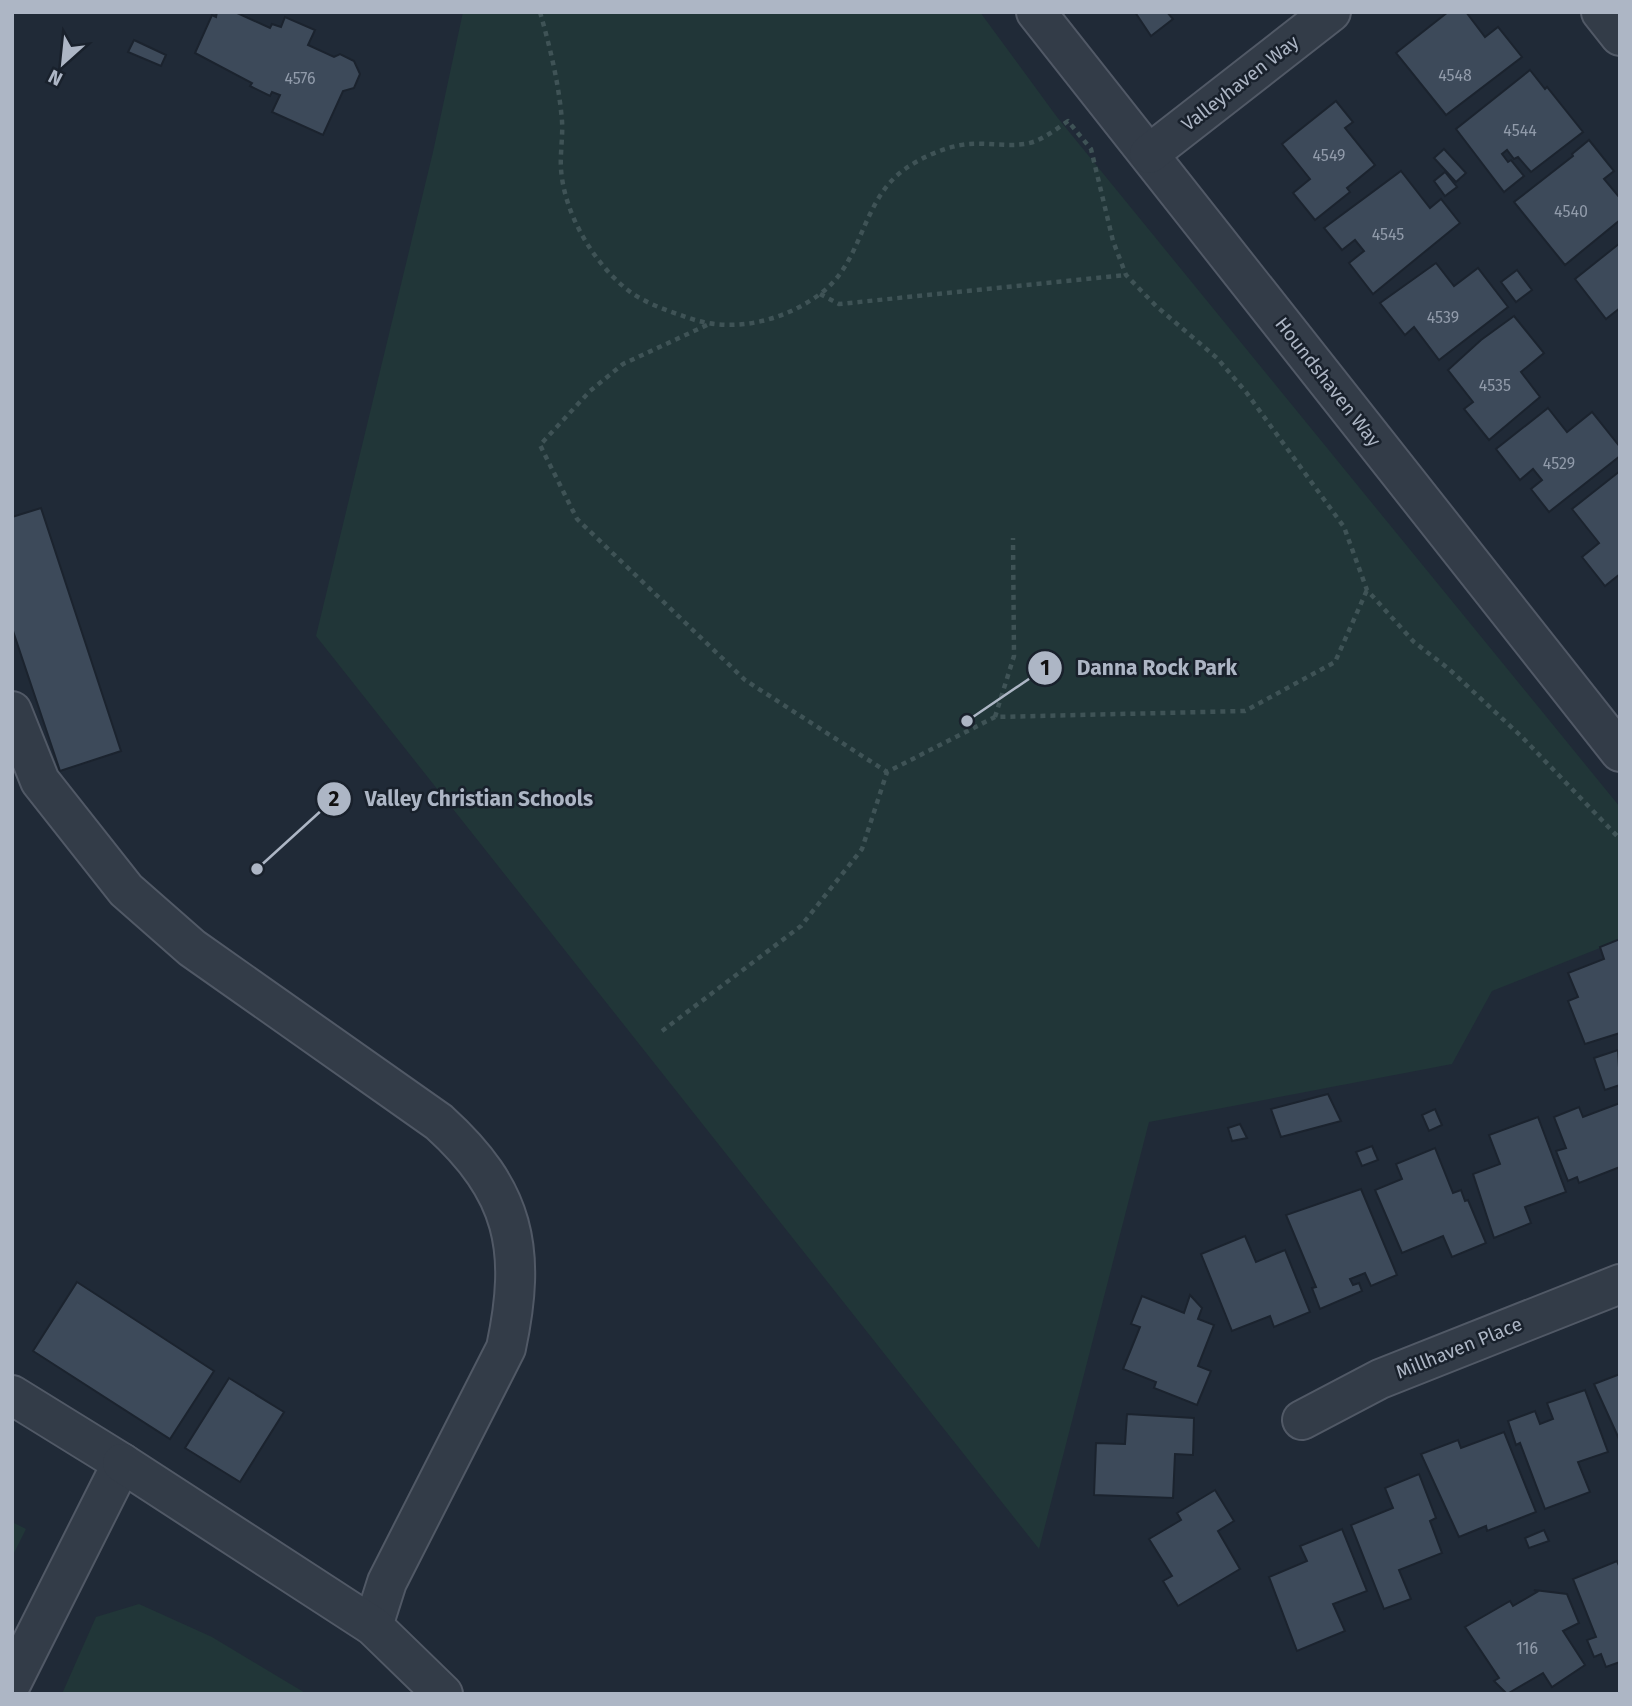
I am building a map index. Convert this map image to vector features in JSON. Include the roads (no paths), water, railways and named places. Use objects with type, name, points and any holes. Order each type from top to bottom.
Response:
[{"type":"street","name":"Houndshaven Way","points":[[1036,12],[1620,752]]},
{"type":"street","name":"Valleyhaven Way","points":[[1149,154],[1331,12]]},
{"type":"street","points":[[1601,12],[1620,36]]},
{"type":"street","points":[[12,711],[40,782],[126,890],[192,948],[439,1122],[470,1150],[497,1188],[510,1228],[517,1271],[515,1307],[506,1348],[387,1582],[373,1626]]},
{"type":"street","name":"Millhaven Place","points":[[1302,1420],[1380,1379],[1620,1284]]},
{"type":"street","points":[[12,1395],[373,1626],[443,1694]]},
{"type":"street","points":[[12,1682],[122,1463]]},
{"type":"place","name":"Danna Rock Park","points":[[967,721]]},
{"type":"place","name":"Valley Christian Schools","points":[[257,869]]}]
